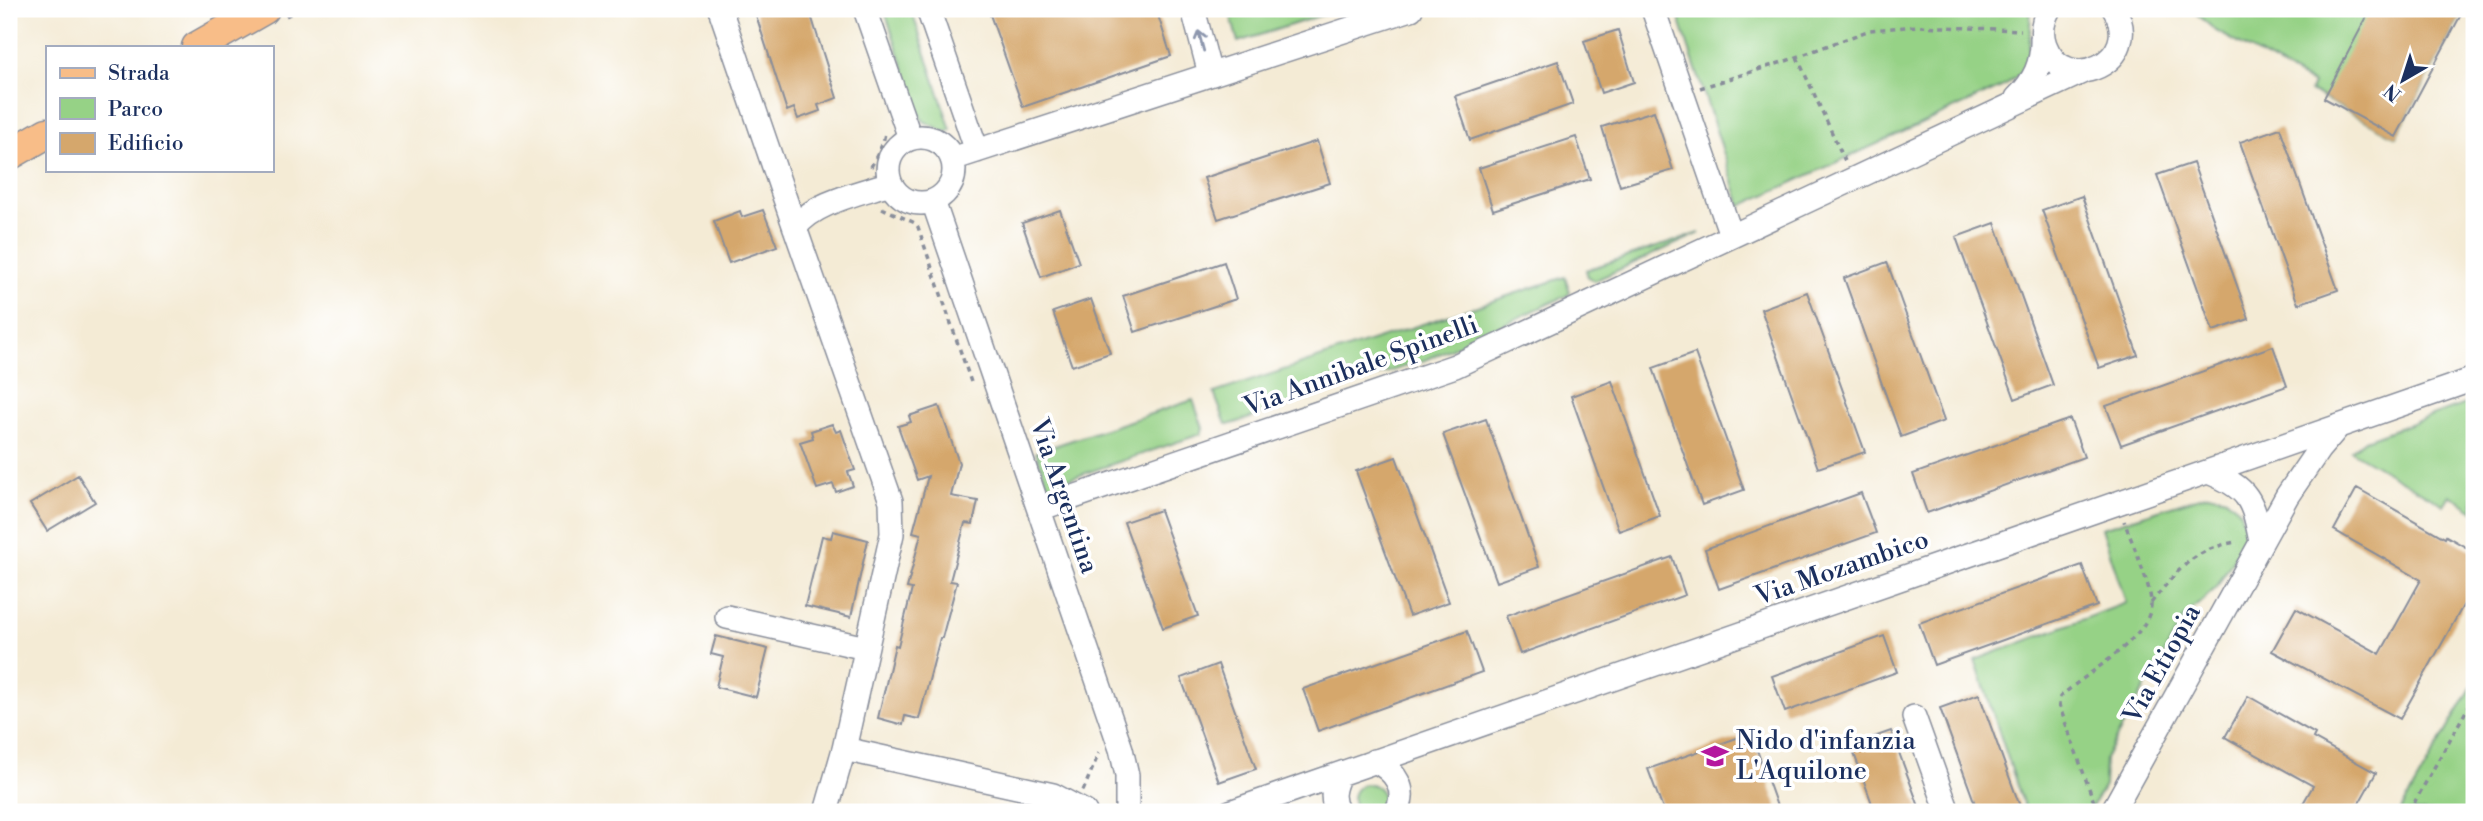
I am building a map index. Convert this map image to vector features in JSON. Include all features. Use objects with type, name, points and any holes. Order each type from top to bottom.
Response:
[{"type":"main road","points":[[199,46],[264,9]]},
{"type":"main road","points":[[9,155],[46,134]]},
{"type":"street","points":[[720,9],[891,501],[892,534],[844,749],[826,812]]},
{"type":"street","points":[[866,9],[910,138]]},
{"type":"street","points":[[928,9],[977,151]]},
{"type":"street","points":[[1193,9],[1210,74]]},
{"type":"street","points":[[952,159],[1411,9]]},
{"type":"street","points":[[1653,9],[1731,235]]},
{"type":"street","name":"Via Annibale Spinelli","points":[[1039,509],[1455,366],[2009,105],[2105,64],[2114,56],[2119,46],[2120,22],[2114,9]]},
{"type":"street","points":[[2041,21],[2046,49],[2062,66],[2084,71]]},
{"type":"street","name":"Via Annibale Spinelli","points":[[2009,105],[2034,77],[2039,66],[2041,21]]},
{"type":"street","points":[[910,138],[930,138],[940,143],[952,159],[954,169],[948,188],[933,201],[908,201],[890,183],[888,174],[891,156],[895,149],[910,138]]},
{"type":"street","points":[[795,228],[810,212],[890,183]]},
{"type":"street","name":"Via Argentina","points":[[933,201],[1121,749],[1127,775],[1127,812]]},
{"type":"street","name":"Via Mozambico","points":[[1230,812],[2474,379]]},
{"type":"street","name":"Via Etiopia","points":[[2104,809],[2302,473],[2339,426]]},
{"type":"street","name":"Via Etiopia","points":[[2234,462],[2255,482],[2263,502],[2264,519],[2260,542]]},
{"type":"street","points":[[2208,472],[2229,480],[2251,503],[2260,542]]},
{"type":"street","points":[[727,617],[866,648]]},
{"type":"street","points":[[1913,717],[1948,812]]},
{"type":"street","points":[[844,749],[1053,795],[1080,809]]},
{"type":"street","points":[[1374,761],[1394,773],[1399,783],[1402,795],[1396,812]]},
{"type":"street","points":[[1338,812],[1332,797],[1339,775]]},
{"type":"path","points":[[1698,89],[1870,30],[2041,21]]},
{"type":"path","points":[[1797,57],[1846,163]]},
{"type":"path","points":[[883,127],[886,135],[884,143],[870,170],[863,176],[867,191],[874,207],[888,209],[918,227],[973,386]]},
{"type":"path","points":[[2118,502],[2151,603]]},
{"type":"path","points":[[2104,809],[2059,705],[2060,697],[2109,659],[2139,631],[2148,616],[2151,603],[2186,562],[2234,542],[2260,542]]},
{"type":"path","points":[[2409,812],[2474,697]]},
{"type":"path","points":[[1080,809],[1100,755],[1095,742]]},
{"type":"green space","points":[[884,9],[911,9],[951,130],[946,132],[921,118]]},
{"type":"green space","points":[[1229,9],[1341,9],[1238,42]]},
{"type":"green space","points":[[1676,9],[2031,9],[2029,50],[2023,70],[2006,85],[1741,206]]},
{"type":"green space","points":[[2191,9],[2464,9],[2396,137],[2310,91],[2313,84],[2216,31]]},
{"type":"green space","points":[[1700,233],[1594,281],[1588,277],[1586,270]]},
{"type":"green space","points":[[1565,277],[1570,292],[1568,295],[1428,359],[1232,424],[1226,424],[1214,393]]},
{"type":"green space","points":[[1193,400],[1203,428],[1201,434],[1048,486],[1036,452]]},
{"type":"green space","points":[[2474,401],[2474,511],[2450,495],[2444,505],[2351,451],[2365,440]]},
{"type":"green space","points":[[2209,494],[2226,498],[2239,509],[2245,527],[2242,545],[2216,588],[2186,615],[2105,758],[2104,786],[2089,812],[2026,812],[1975,660],[2126,603],[2102,528]]},
{"type":"green space","points":[[2474,683],[2474,812],[2400,812]]},
{"type":"green space","points":[[1368,784],[1379,788],[1383,799],[1379,810],[1368,814],[1357,810],[1353,799],[1357,788]]},
{"type":"building","points":[[754,9],[809,9],[837,98],[818,105],[820,111],[798,119],[794,108],[787,111]]},
{"type":"building","points":[[988,9],[1156,9],[1171,56],[1023,107]]},
{"type":"building","points":[[2371,9],[2464,9],[2396,137],[2324,98]]},
{"type":"building","points":[[1618,30],[1634,82],[1601,93],[1584,41]]},
{"type":"building","points":[[1558,61],[1573,104],[1470,140],[1455,96]]},
{"type":"building","points":[[1654,111],[1673,170],[1620,186],[1602,127]]},
{"type":"building","points":[[2280,128],[2338,290],[2298,304],[2240,142]]},
{"type":"building","points":[[1576,137],[1590,179],[1493,210],[1479,168]]},
{"type":"building","points":[[1317,141],[1330,183],[1218,219],[1204,178]]},
{"type":"building","points":[[2193,163],[2249,319],[2213,331],[2157,175]]},
{"type":"building","points":[[2082,196],[2138,355],[2099,368],[2042,210]]},
{"type":"building","points":[[763,210],[777,246],[729,263],[714,221],[740,211],[742,217]]},
{"type":"building","points":[[1060,210],[1079,263],[1041,277],[1022,223]]},
{"type":"building","points":[[1995,223],[2053,385],[2015,399],[1956,237]]},
{"type":"building","points":[[1224,262],[1236,299],[1135,332],[1123,296]]},
{"type":"building","points":[[1887,262],[1944,421],[1901,437],[1844,278]]},
{"type":"building","points":[[1807,292],[1865,452],[1818,468],[1761,309]]},
{"type":"building","points":[[1091,299],[1110,353],[1072,366],[1053,312]]},
{"type":"building","points":[[2273,346],[2287,386],[2121,445],[2106,406]]},
{"type":"building","points":[[1695,353],[1744,490],[1702,505],[1653,368]]},
{"type":"building","points":[[1612,381],[1660,516],[1619,531],[1571,396]]},
{"type":"building","points":[[939,406],[959,463],[951,496],[978,501],[973,524],[965,523],[950,581],[957,582],[919,719],[905,716],[903,725],[878,718],[895,645],[898,646],[912,589],[907,588],[921,534],[913,532],[928,476],[917,480],[898,426],[911,422],[909,416]]},
{"type":"building","points":[[1486,419],[1539,567],[1497,582],[1443,434]]},
{"type":"building","points":[[2070,419],[2084,457],[1927,513],[1913,474]]},
{"type":"building","points":[[832,424],[836,432],[841,430],[855,470],[848,472],[853,486],[836,492],[833,484],[817,489],[800,442],[813,438],[811,431]]},
{"type":"building","points":[[1396,457],[1449,602],[1409,616],[1356,471]]},
{"type":"building","points":[[78,475],[95,502],[47,531],[30,504]]},
{"type":"building","points":[[2357,488],[2474,552],[2474,586],[2400,719],[2272,651],[2296,608],[2380,654],[2421,580],[2334,530]]},
{"type":"building","points":[[1861,493],[1876,533],[1719,589],[1705,549]]},
{"type":"building","points":[[1160,510],[1198,616],[1163,628],[1124,522]]},
{"type":"building","points":[[833,531],[868,540],[851,617],[805,606],[822,536],[831,538]]},
{"type":"building","points":[[1672,557],[1685,595],[1520,654],[1506,616]]},
{"type":"building","points":[[2082,565],[2097,606],[1934,665],[1919,623]]},
{"type":"building","points":[[1467,631],[1482,672],[1318,731],[1303,689]]},
{"type":"building","points":[[716,636],[768,649],[756,697],[716,687],[723,657],[711,654]]},
{"type":"building","points":[[1884,636],[1897,672],[1785,712],[1772,676]]},
{"type":"building","points":[[1218,664],[1256,769],[1219,782],[1181,678]]},
{"type":"building","points":[[1979,694],[2022,812],[1978,812],[1940,708]]},
{"type":"building","points":[[2248,696],[2315,734],[2313,738],[2376,773],[2354,812],[2298,812],[2313,786],[2225,737]]},
{"type":"building","points":[[1891,731],[1921,812],[1875,812],[1851,745]]},
{"type":"building","points":[[1751,733],[1779,812],[1664,812],[1648,769]]},
{"type":"place","name":"Nido d'infanzia L'Aquilone","points":[[1715,756]]}]
